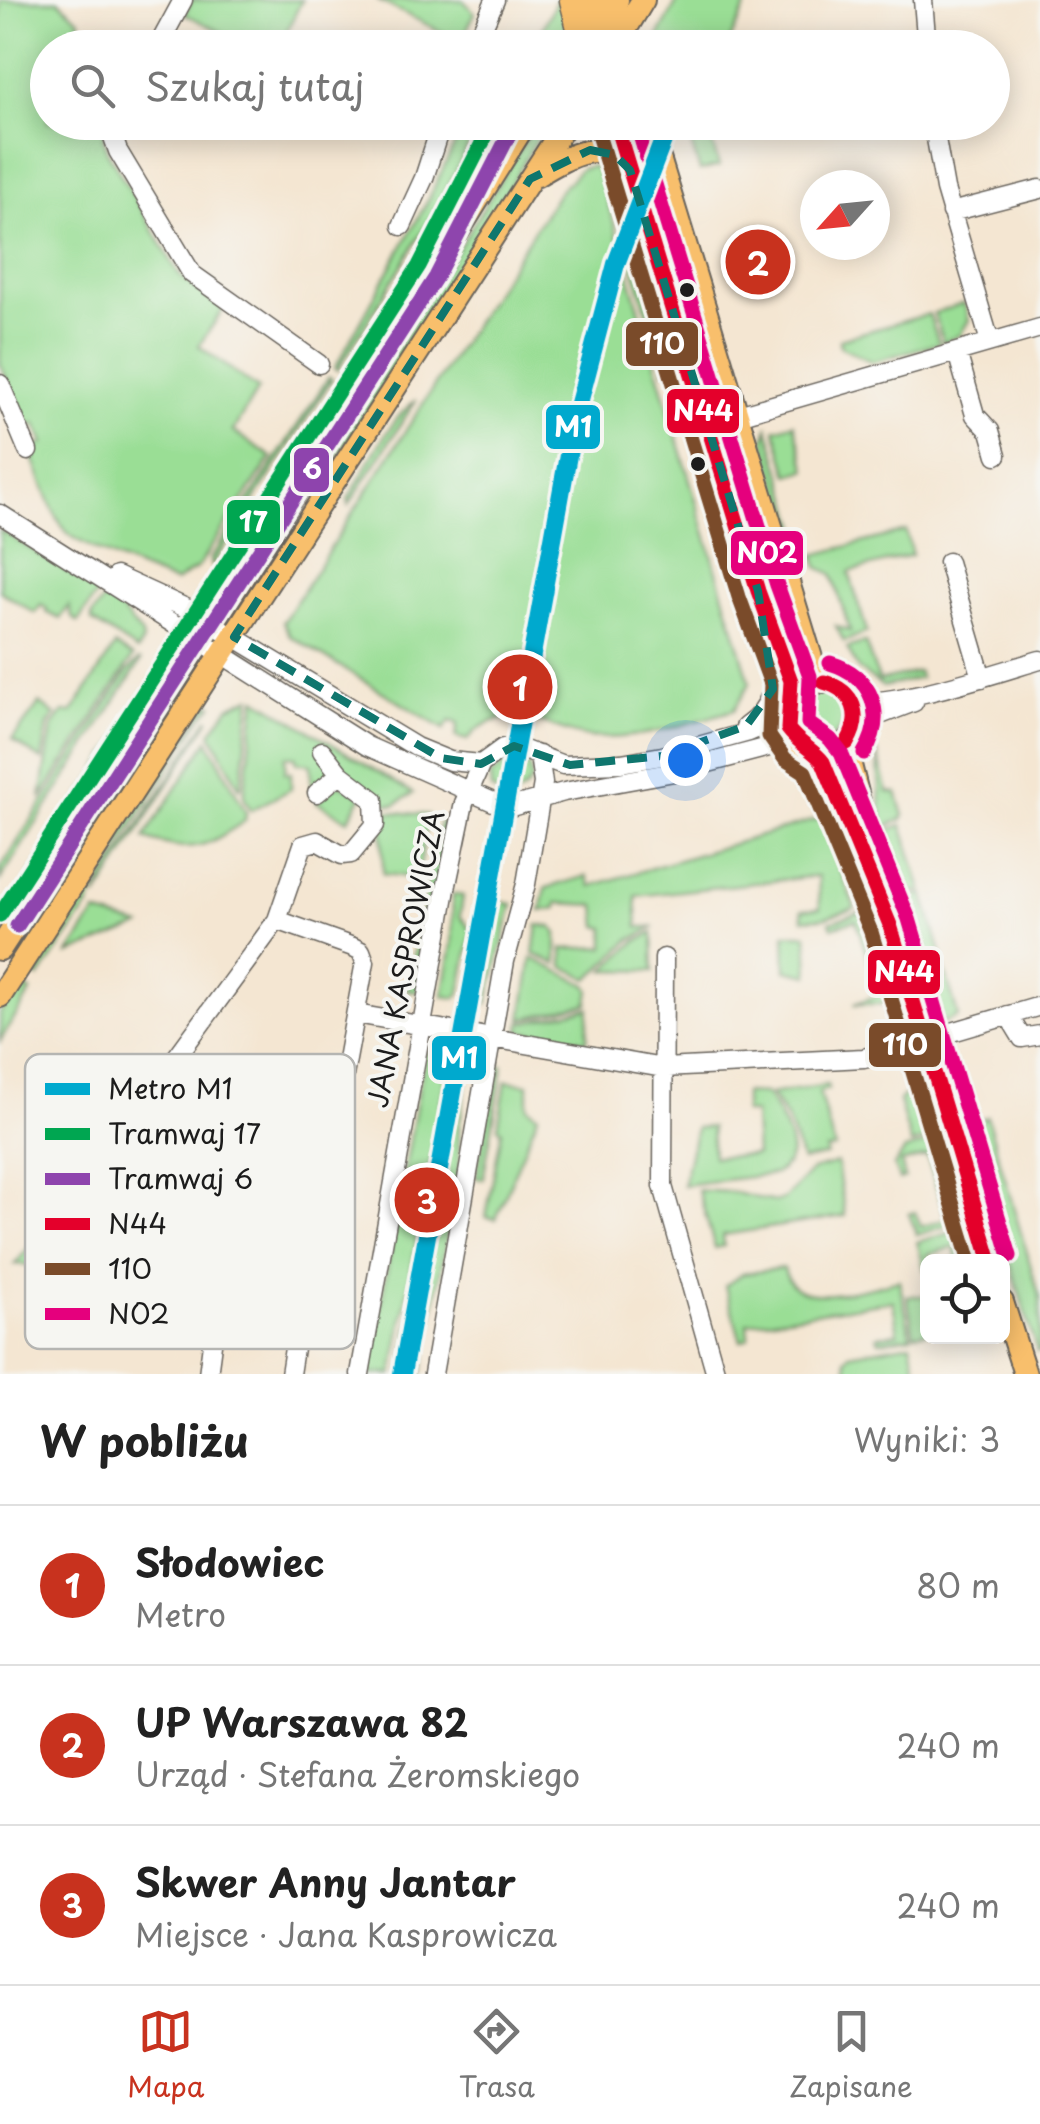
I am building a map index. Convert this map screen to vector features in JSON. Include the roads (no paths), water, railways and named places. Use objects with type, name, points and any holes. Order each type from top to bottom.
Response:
[{"type":"main road","points":[[584,30],[598,0]]},
{"type":"main road","points":[[586,30],[617,0]]},
{"type":"main road","points":[[0,949],[515,140]]},
{"type":"main road","points":[[0,996],[556,140]]},
{"type":"main road","points":[[621,140],[758,592],[790,681],[788,729],[826,767],[890,925]]},
{"type":"main road","points":[[653,140],[814,668],[824,682]]},
{"type":"main road","points":[[530,179],[561,160],[590,150],[610,152],[630,170]]},
{"type":"main road","points":[[788,706],[802,688],[824,682],[840,686],[852,699],[858,715],[847,754],[890,925],[988,1254]]},
{"type":"main road","points":[[807,749],[832,752],[852,735]]},
{"type":"main road","points":[[1010,1327],[1025,1374]]},
{"type":"street","points":[[167,30],[183,0]]},
{"type":"street","points":[[482,30],[494,0]]},
{"type":"street","points":[[923,0],[926,30]]},
{"type":"street","points":[[114,140],[192,274],[319,364]]},
{"type":"street","points":[[402,226],[436,140]]},
{"type":"street","points":[[936,140],[951,212],[990,342]]},
{"type":"street","points":[[951,212],[1040,189]]},
{"type":"street","points":[[735,416],[1040,328]]},
{"type":"street","points":[[958,352],[975,415],[990,431],[997,454]]},
{"type":"street","points":[[0,384],[28,451]]},
{"type":"street","points":[[0,514],[205,631],[367,746],[467,792],[511,807],[674,772],[784,743],[807,749]]},
{"type":"street","points":[[948,562],[982,678]]},
{"type":"street","points":[[708,744],[751,723],[765,708],[773,689],[774,664],[758,592]]},
{"type":"street","points":[[228,646],[416,747],[450,761],[481,764]]},
{"type":"street","points":[[852,735],[866,720],[937,691],[1040,660]]},
{"type":"street","points":[[852,699],[872,702],[937,691]]},
{"type":"street","points":[[467,792],[481,764],[509,746],[563,764],[622,763],[708,744],[776,721],[788,706]]},
{"type":"street","points":[[179,1054],[277,920],[303,845],[317,841],[342,855],[352,854],[376,825],[374,800],[340,774],[322,751]]},
{"type":"street","points":[[433,1374],[505,961],[526,884],[543,774],[539,755]]},
{"type":"street","points":[[317,793],[340,774]]},
{"type":"street","name":"JANA KASPROWICZA","points":[[360,1374],[467,792]]},
{"type":"street","points":[[277,920],[361,950],[365,962],[349,1054]]},
{"type":"street","points":[[664,958],[663,1186],[716,1374]]},
{"type":"street","points":[[356,1014],[663,1068],[864,1058],[1040,1006]]},
{"type":"street","points":[[1008,1015],[1022,1038],[1040,1034]]},
{"type":"street","points":[[208,1374],[211,1349]]},
{"type":"street","points":[[290,1374],[293,1349]]},
{"type":"metro line","name":"M1","points":[[402,1374],[574,422],[616,264],[663,140]]},
{"type":"tram line","name":"17","points":[[0,915],[419,266],[484,140]]},
{"type":"tram line","name":"6","points":[[17,926],[436,277],[506,140]]},
{"type":"place","name":"UP Warszawa 82","points":[[758,262]]},
{"type":"place","name":"Słodowiec","points":[[520,687]]},
{"type":"place","name":"Skwer Anny Jantar","points":[[427,1200]]}]
